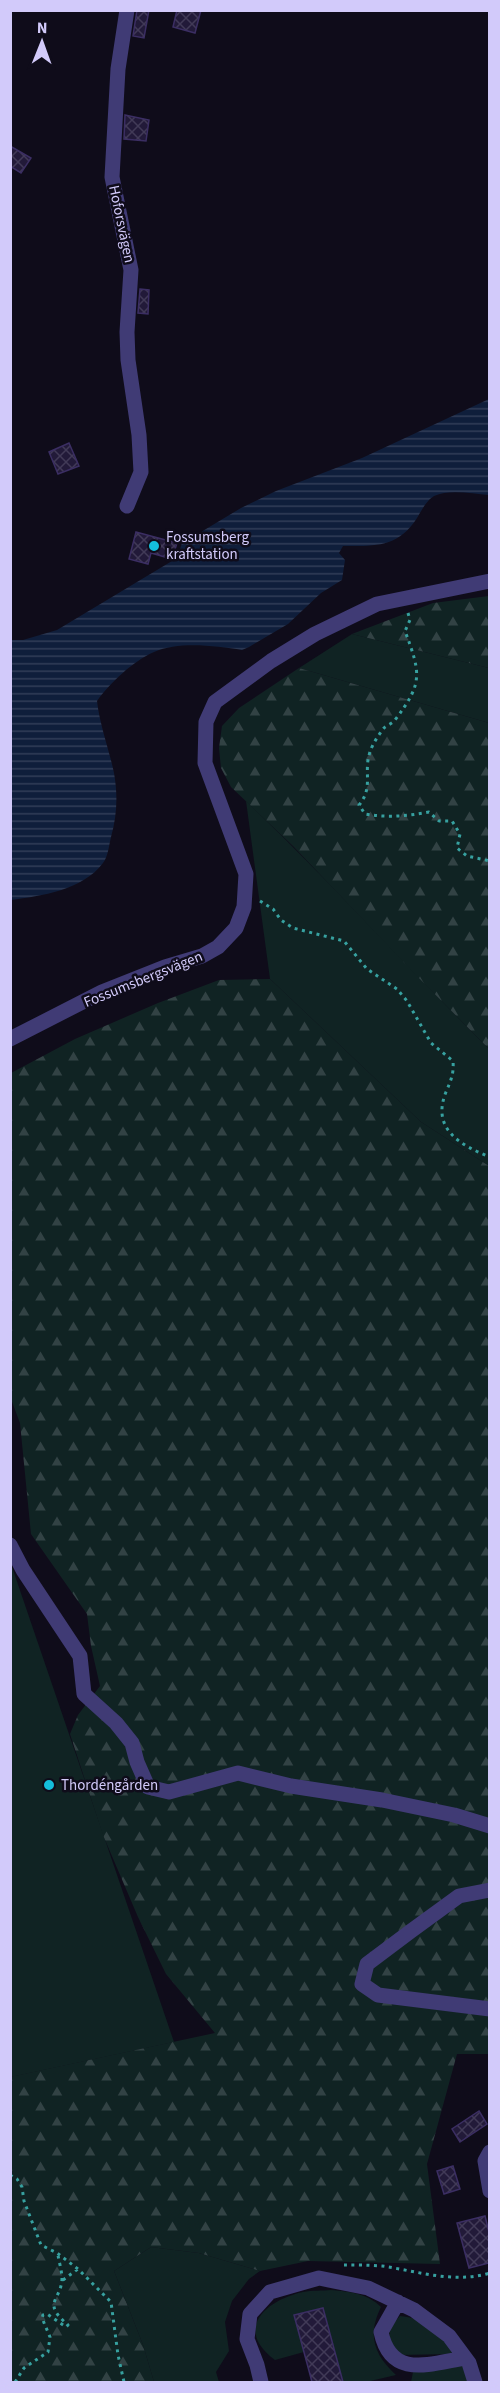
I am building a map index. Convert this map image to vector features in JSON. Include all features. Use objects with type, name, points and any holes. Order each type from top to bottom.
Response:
[{"type":"street","name":"Hoforsvägen","points":[[127,10],[117,80],[112,177],[131,270],[127,332],[128,360],[139,435],[141,472],[127,506]]},
{"type":"street","name":"Fossumsbergsvägen","points":[[10,1039],[102,992],[165,967],[202,956],[218,947],[236,927],[244,907],[246,874],[205,763],[206,722],[215,702],[271,661],[315,634],[377,604],[489,581]]},
{"type":"street","points":[[10,1545],[23,1570],[80,1656],[84,1695],[116,1723],[132,1743],[136,1762],[148,1786],[169,1792],[238,1773],[454,1815],[489,1826]]},
{"type":"street","points":[[489,1890],[459,1896],[411,1931],[367,1964],[362,1984],[378,1995],[489,2009]]},
{"type":"street","points":[[489,2152],[485,2161],[489,2191]]},
{"type":"street","points":[[261,2382],[247,2339],[250,2314],[270,2292],[319,2278],[368,2288],[414,2310],[449,2336],[465,2358],[474,2382]]},
{"type":"street","points":[[398,2302],[381,2332],[385,2349],[394,2360],[409,2365],[465,2358]]},
{"type":"path","points":[[406,608],[410,620],[405,631],[415,656],[418,679],[409,702],[394,722],[384,728],[370,752],[367,795],[359,805],[365,814],[380,817],[429,812],[439,821],[452,821],[460,834],[457,848],[467,856],[489,861]]},
{"type":"path","points":[[244,897],[264,902],[281,920],[302,932],[311,932],[344,941],[367,969],[397,989],[407,1001],[431,1043],[453,1061],[454,1074],[443,1106],[443,1119],[450,1134],[465,1145],[489,1157]]},
{"type":"path","points":[[10,2175],[17,2179],[22,2187],[24,2200],[40,2245],[57,2253],[78,2269],[111,2302],[124,2382]]},
{"type":"path","points":[[15,2382],[24,2368],[48,2352],[50,2337],[42,2319],[43,2315],[47,2314],[68,2326],[57,2313],[54,2304],[62,2281],[57,2253]]},
{"type":"path","points":[[319,2278],[339,2265],[381,2266],[432,2276],[476,2277],[489,2273]]},
{"type":"path","points":[[62,2281],[78,2269]]},
{"type":"green space","points":[[489,596],[489,668],[352,634],[433,603]]},
{"type":"green space","points":[[352,634],[489,668],[489,723],[299,668]]},
{"type":"green space","points":[[299,668],[489,723],[489,1049],[293,846],[231,787],[221,768],[219,748],[222,726],[239,708]]},
{"type":"green space","points":[[246,801],[489,1049],[489,1166],[421,1122],[270,979]]},
{"type":"green space","points":[[270,979],[421,1122],[489,1166],[490,2054],[457,2054],[427,2164],[440,2264],[308,2261],[260,2271],[199,2253],[151,2247],[114,2271],[143,2345],[154,2382],[11,2382],[10,2077],[215,2033],[166,1974],[138,1917],[103,1835],[70,1734],[78,1715],[100,1686],[87,1614],[31,1534],[20,1423],[11,1399],[11,1073],[75,1039],[158,1003],[219,980]]},
{"type":"green space","name":"Thordéngården","points":[[10,1561],[174,2042],[11,2077],[10,2077]]},
{"type":"green space","points":[[151,2247],[199,2253],[260,2271],[249,2279],[232,2301],[225,2322],[229,2351],[216,2372],[219,2382],[154,2382],[143,2345],[114,2271]]},
{"type":"green space","points":[[331,2290],[364,2296],[381,2307],[374,2327],[375,2344],[382,2360],[396,2375],[366,2382],[343,2382],[323,2308],[294,2315],[304,2352],[275,2360],[263,2349],[256,2337],[256,2327],[259,2317],[267,2309],[289,2296],[306,2291]]},
{"type":"green space","points":[[400,2316],[417,2320],[432,2328],[455,2354],[399,2355],[389,2342],[390,2327]]},
{"type":"green space","points":[[463,2365],[470,2382],[411,2382],[413,2372]]},
{"type":"water","points":[[489,399],[489,495],[454,492],[434,496],[410,528],[393,540],[375,545],[343,546],[339,553],[345,560],[342,580],[321,593],[288,624],[249,647],[242,650],[186,645],[164,649],[138,661],[108,687],[97,701],[116,790],[115,821],[106,858],[95,872],[73,886],[48,894],[11,900],[11,640],[23,640],[57,630],[177,558],[185,534],[196,535],[241,508],[276,491],[362,458]]},
{"type":"building","points":[[137,10],[149,10],[144,38],[133,36]]},
{"type":"building","points":[[177,10],[201,10],[195,33],[173,27]]},
{"type":"building","points":[[125,115],[149,120],[146,141],[124,139]]},
{"type":"building","points":[[10,146],[31,158],[21,173],[10,166]]},
{"type":"building","points":[[140,289],[149,290],[148,314],[138,313]]},
{"type":"building","points":[[69,443],[79,466],[58,474],[49,452]]},
{"type":"building","name":"Fossumsberg kraftstation","points":[[136,532],[177,543],[172,559],[151,553],[148,564],[129,559]]},
{"type":"building","points":[[479,2111],[487,2124],[460,2142],[452,2129]]},
{"type":"building","points":[[453,2166],[460,2189],[444,2194],[437,2171]]},
{"type":"building","points":[[485,2216],[489,2232],[489,2263],[469,2268],[457,2223]]},
{"type":"building","points":[[323,2308],[343,2382],[312,2382],[294,2315]]},
{"type":"place","name":"Fossumsberg kraftstation","points":[[154,546]]},
{"type":"place","name":"Thordéngården","points":[[49,1785]]}]
